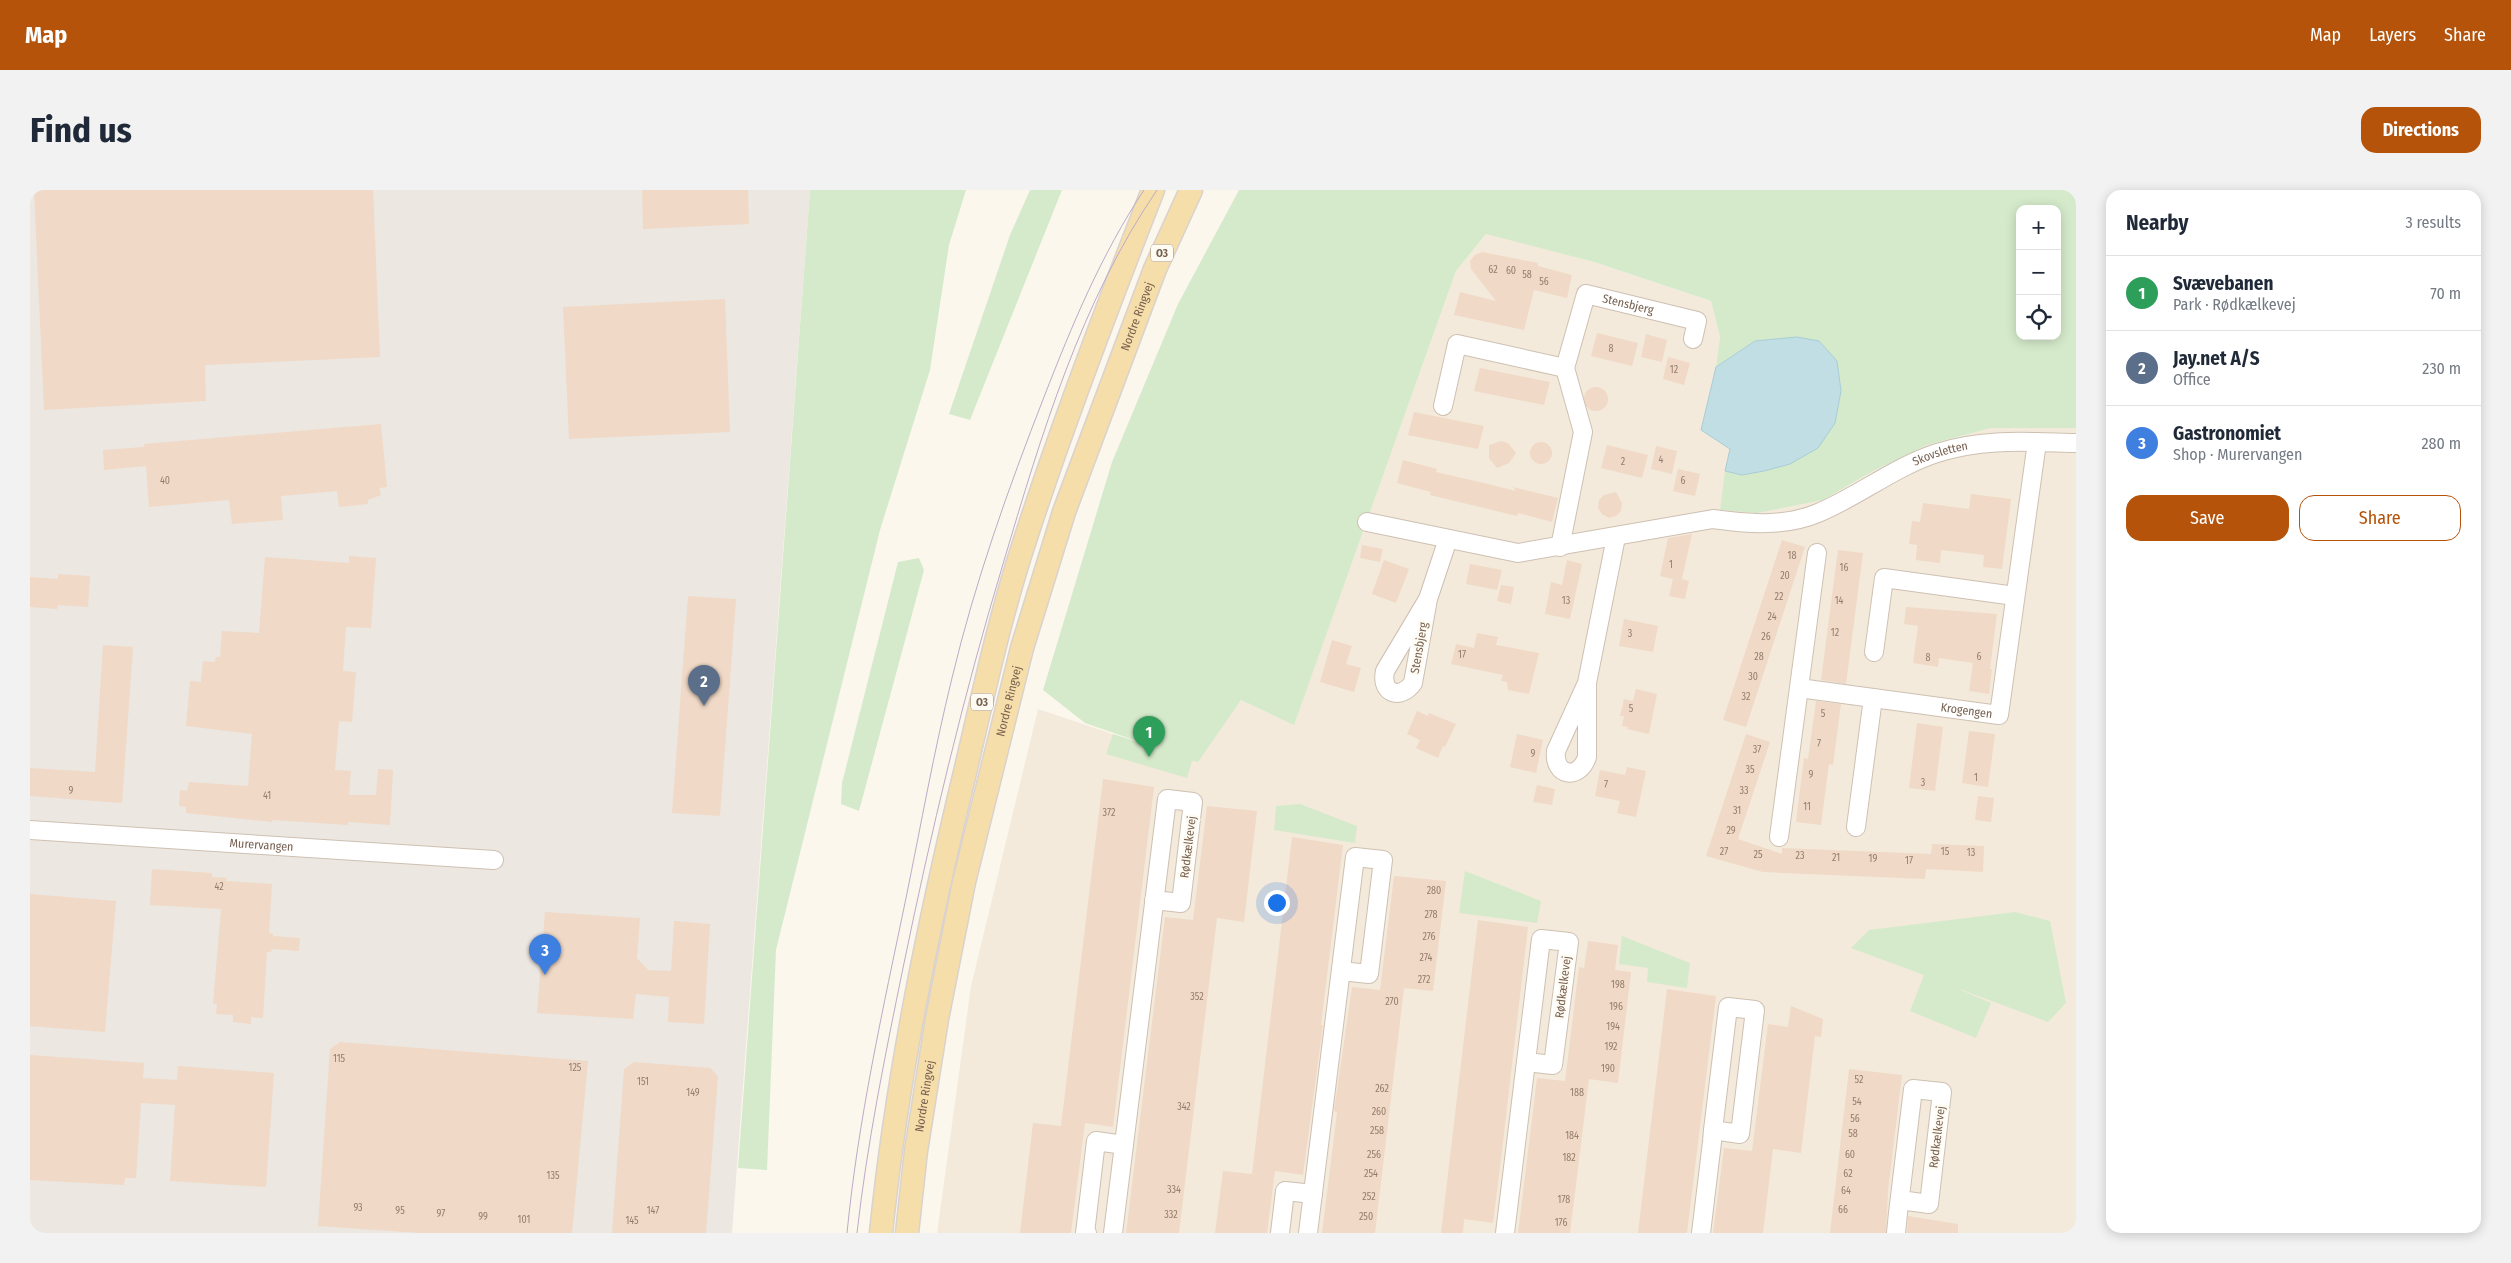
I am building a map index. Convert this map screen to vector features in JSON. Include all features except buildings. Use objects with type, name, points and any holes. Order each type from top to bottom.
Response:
[{"type":"main road","name":"Nordre Ringvej","points":[[881,1233],[905,1053],[942,870],[995,648],[1025,539],[1088,358],[1153,190]]},
{"type":"main road","name":"Nordre Ringvej","points":[[907,1233],[916,1151],[938,1010],[964,882],[1022,648],[1064,512],[1155,270],[1191,190]]},
{"type":"street","name":"Stensbjerg","points":[[1565,368],[1586,294],[1697,320],[1693,339]]},
{"type":"street","points":[[1443,406],[1457,344],[1565,368],[1583,432],[1560,547]]},
{"type":"street","name":"Skovsletten","points":[[1616,537],[1714,519],[1744,524],[1768,524],[1817,514],[1907,464],[1970,444],[1997,441],[2076,443]]},
{"type":"street","name":"Krogengen","points":[[1799,688],[1999,715],[2037,442]]},
{"type":"street","points":[[1367,522],[1518,553],[1616,537],[1587,683]]},
{"type":"street","points":[[1428,598],[1448,539]]},
{"type":"street","points":[[1779,837],[1817,553]]},
{"type":"street","points":[[1874,652],[1884,578],[2015,596]]},
{"type":"street","points":[[1856,827],[1873,698]]},
{"type":"street","name":"Rødkælkevej","points":[[1113,1233],[1154,900],[1167,799],[1193,802],[1181,903],[1154,900]]},
{"type":"street","name":"Murervangen","points":[[30,830],[494,860]]},
{"type":"street","points":[[1308,1233],[1355,857],[1383,860],[1369,974],[1341,970]]},
{"type":"street","name":"Rødkælkevej","points":[[1505,1233],[1541,938],[1569,942],[1554,1065],[1526,1062]]},
{"type":"street","points":[[1701,1233],[1713,1130],[1728,1007],[1755,1010],[1740,1134],[1713,1130]]},
{"type":"street","name":"Rødkælkevej","points":[[1896,1233],[1913,1088],[1942,1092],[1929,1204],[1900,1200]]},
{"type":"street","points":[[1087,1233],[1085,1233],[1096,1141],[1124,1145]]},
{"type":"street","points":[[1280,1233],[1285,1191],[1313,1194]]},
{"type":"shaded area","points":[[30,190],[810,190],[732,1233],[30,1233]]},
{"type":"shaded area","points":[[1487,233],[1594,262],[1711,301],[1720,337],[1716,367],[1730,449],[1720,510],[1823,500],[1873,471],[1927,445],[1991,428],[2076,428],[2076,1233],[937,1233],[971,986],[1038,709],[1197,762],[1241,700],[1294,724],[1456,271]]},
{"type":"green space","points":[[810,190],[966,190],[949,245],[930,370],[880,530],[776,950],[767,1170],[738,1168]]},
{"type":"green space","points":[[1030,190],[1062,190],[970,420],[949,414],[1010,235]]},
{"type":"green space","points":[[1239,190],[2076,190],[2076,428],[1991,428],[1927,445],[1873,471],[1823,500],[1757,513],[1720,510],[1725,471],[1742,475],[1755,341],[1716,367],[1720,337],[1711,301],[1594,262],[1486,234],[1456,271],[1294,725],[1241,700],[1198,762],[1192,761],[1187,778],[1106,754],[1113,734],[1154,747],[1085,723],[1043,690],[1112,462],[1178,304]]},
{"type":"green space","points":[[919,558],[924,570],[859,811],[841,804],[842,783],[898,562]]},
{"type":"green space","points":[[1300,804],[1357,826],[1355,843],[1274,830],[1276,806]]},
{"type":"green space","points":[[1465,871],[1541,901],[1537,923],[1459,913]]},
{"type":"green space","points":[[2015,912],[2050,921],[2066,1003],[2048,1022],[1954,987],[1991,1003],[1976,1038],[1910,1011],[1924,975],[1851,948],[1869,930]]},
{"type":"green space","points":[[1622,936],[1690,963],[1687,988],[1647,982],[1648,968],[1619,964]]},
{"type":"water","points":[[1797,337],[1819,341],[1837,361],[1841,391],[1835,423],[1818,448],[1790,464],[1742,475],[1725,471],[1730,449],[1701,430],[1716,367],[1755,341]]},
{"type":"tram line","points":[[847,1233],[864,1107],[880,1023],[939,733],[961,642],[1005,501],[1065,343],[1101,265],[1144,190]]},
{"type":"tram line","points":[[857,1233],[877,1100],[914,917],[948,765],[988,614],[1032,467],[1048,419],[1085,323],[1106,277],[1130,233],[1157,190]]},
{"type":"place","name":"Jay.net A/S","points":[[704,706]]},
{"type":"place","name":"Svævebanen","points":[[1149,757]]},
{"type":"place","name":"Gastronomiet","points":[[545,975]]}]
